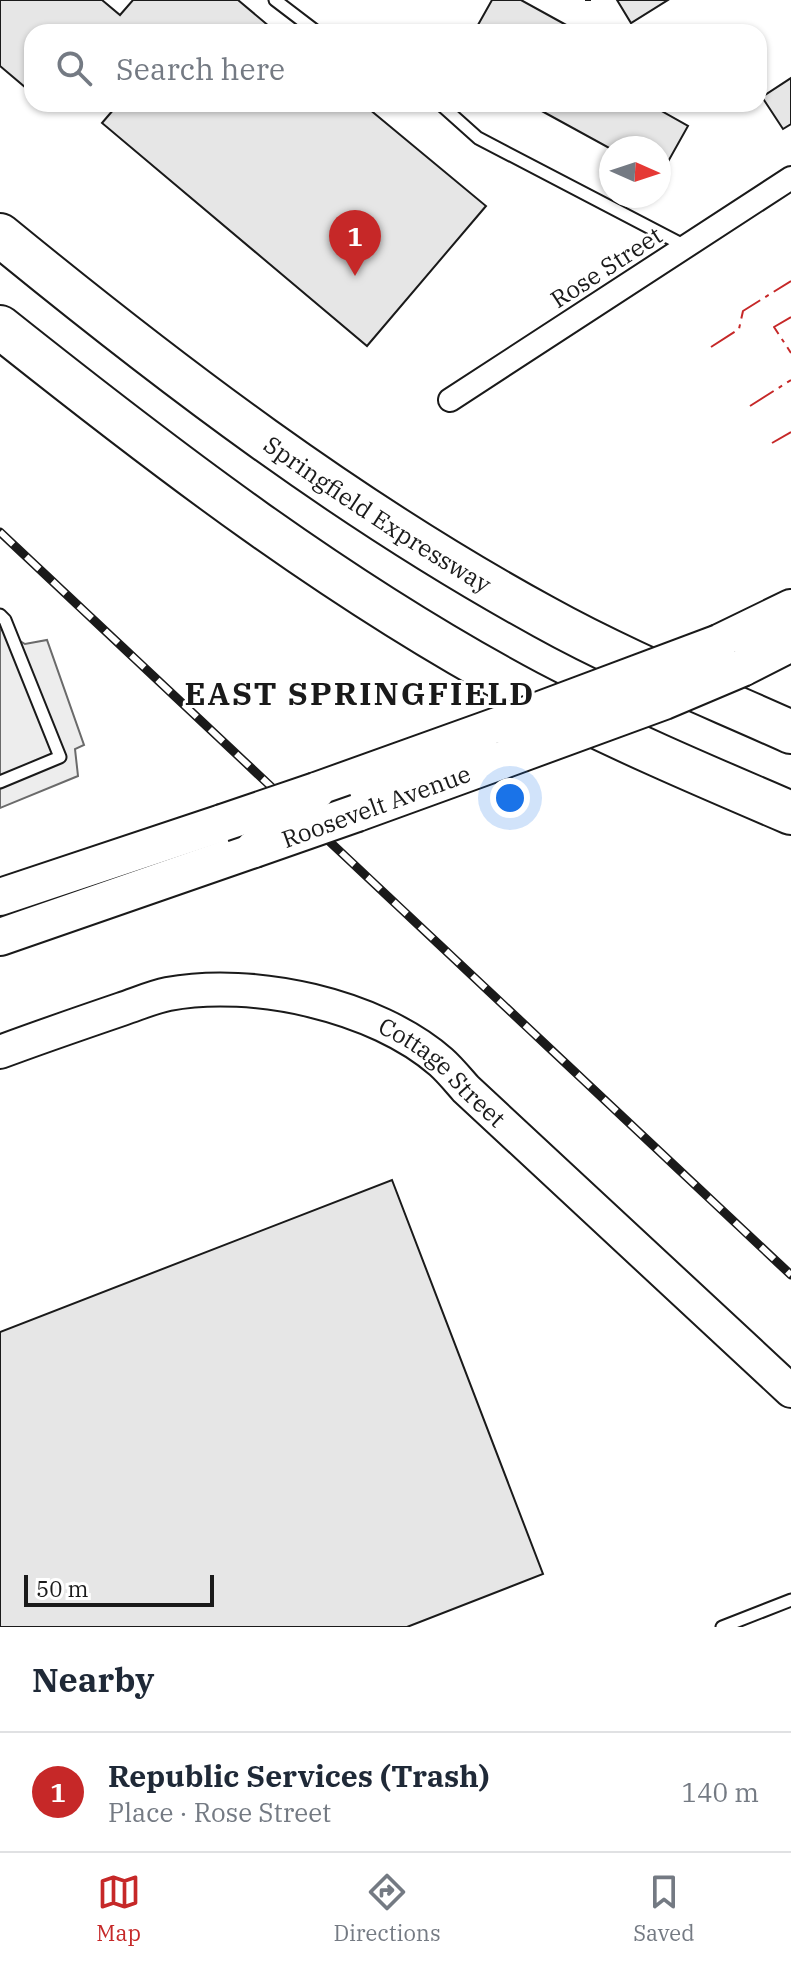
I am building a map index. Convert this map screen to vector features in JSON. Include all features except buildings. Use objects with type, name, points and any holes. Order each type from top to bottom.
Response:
[{"type":"highway","name":"Springfield Expressway","points":[[0,235],[202,392],[404,533],[547,619],[791,732]]},
{"type":"highway","points":[[0,327],[179,466],[315,563],[380,605],[504,679],[583,721],[791,813]]},
{"type":"main road","name":"Roosevelt Avenue","points":[[0,897],[316,791],[664,701],[731,655],[791,608]]},
{"type":"main road","name":"Roosevelt Avenue","points":[[731,655],[791,643]]},
{"type":"main road","name":"Roosevelt Avenue","points":[[0,937],[357,813],[501,743]]},
{"type":"main road","name":"Cottage Street","points":[[0,1052],[168,994],[218,990],[267,991],[313,1001],[380,1025],[418,1045],[441,1062],[466,1089],[791,1391]]},
{"type":"street","name":"Rose Street","points":[[450,400],[791,178]]},
{"type":"lane","points":[[275,0],[306,24]]},
{"type":"lane","points":[[449,112],[478,138],[686,246]]},
{"type":"lane","points":[[0,615],[5,620],[60,757],[0,782]]},
{"type":"lane","points":[[722,1627],[791,1600]]},
{"type":"shaded area","points":[[0,629],[25,644],[47,640],[84,745],[75,749],[78,776],[0,808]]},
{"type":"railway","points":[[0,532],[791,1275]]},
{"type":"fence","points":[[585,0],[591,0]]},
{"type":"power","points":[[711,347],[739,329],[743,311],[791,281]]},
{"type":"power","points":[[791,317],[774,327],[791,353]]},
{"type":"power","points":[[750,406],[791,380]]},
{"type":"power","points":[[772,443],[791,432]]},
{"type":"place","name":"Republic Services (Trash)","points":[[355,276]]},
{"type":"district","name":"EAST SPRINGFIELD","points":[[360,693]]}]
